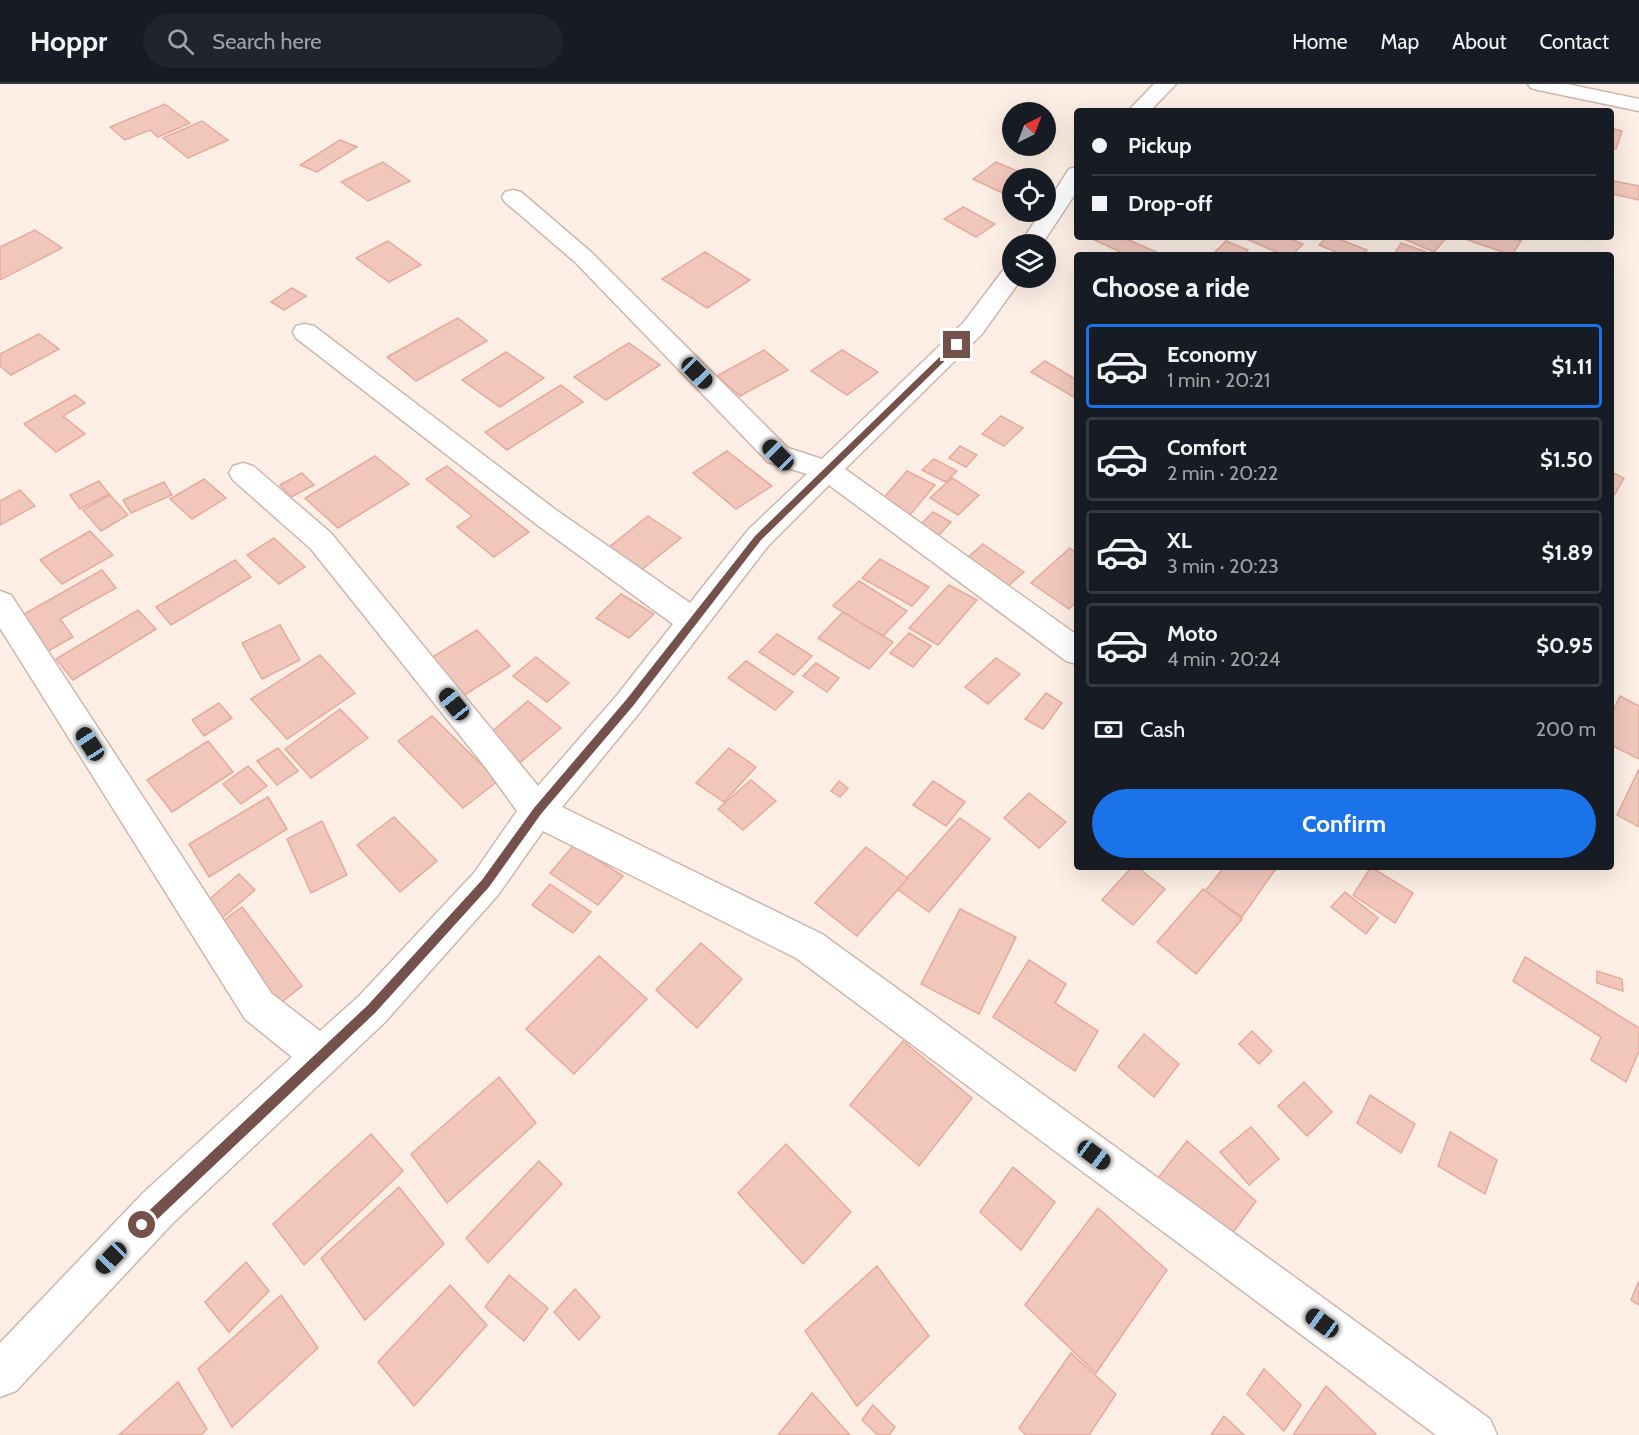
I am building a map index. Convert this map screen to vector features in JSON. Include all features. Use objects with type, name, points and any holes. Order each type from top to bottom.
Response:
[{"type":"street","points":[[1141,108],[1166,84]]},
{"type":"street","points":[[1538,84],[1639,105]]},
{"type":"street","points":[[1038,234],[1074,179]]},
{"type":"street","points":[[513,197],[583,257],[778,455],[826,470],[1074,650]]},
{"type":"street","points":[[0,1375],[158,1208],[372,1009],[486,884],[537,811],[629,703],[758,538],[974,328],[1002,288]]},
{"type":"street","points":[[305,332],[546,517],[692,621]]},
{"type":"street","points":[[243,473],[321,541],[498,758],[537,811],[808,946],[1474,1435]]},
{"type":"street","points":[[0,603],[258,1006],[321,1056]]},
{"type":"building","points":[[165,104],[190,123],[158,137],[150,130],[125,140],[110,127]]},
{"type":"building","points":[[202,121],[228,140],[188,158],[163,138]]},
{"type":"building","points":[[1614,129],[1622,131],[1616,149],[1614,149]]},
{"type":"building","points":[[340,140],[357,147],[317,172],[300,165]]},
{"type":"building","points":[[383,162],[410,181],[368,201],[341,182]]},
{"type":"building","points":[[996,162],[1010,168],[1002,168],[1002,193],[973,179]]},
{"type":"building","points":[[1614,181],[1639,186],[1639,200],[1614,194]]},
{"type":"building","points":[[963,207],[995,224],[976,237],[944,219]]},
{"type":"building","points":[[35,230],[62,248],[0,280],[0,247]]},
{"type":"building","points":[[1094,240],[1129,240],[1156,252],[1120,252]]},
{"type":"building","points":[[1249,240],[1293,240],[1303,244],[1295,252],[1276,252]]},
{"type":"building","points":[[1324,240],[1342,240],[1367,250],[1365,252],[1336,252],[1319,245]]},
{"type":"building","points":[[1406,240],[1444,240],[1434,252]]},
{"type":"building","points":[[1468,240],[1521,241],[1514,252],[1503,252]]},
{"type":"building","points":[[388,241],[421,265],[389,282],[356,258]]},
{"type":"building","points":[[1226,241],[1248,250],[1246,252],[1215,252]]},
{"type":"building","points":[[1401,243],[1426,252],[1396,252]]},
{"type":"building","points":[[705,252],[750,280],[707,308],[662,279]]},
{"type":"building","points":[[292,288],[306,296],[284,310],[271,302]]},
{"type":"building","points":[[458,318],[487,341],[416,381],[387,357]]},
{"type":"building","points":[[39,334],[59,349],[11,375],[0,366],[0,354]]},
{"type":"building","points":[[629,343],[660,365],[606,400],[574,377]]},
{"type":"building","points":[[764,350],[788,370],[740,396],[717,376]]},
{"type":"building","points":[[842,350],[878,372],[847,395],[811,371]]},
{"type":"building","points":[[506,352],[544,378],[500,407],[462,380]]},
{"type":"building","points":[[1045,361],[1074,378],[1074,397],[1031,372]]},
{"type":"building","points":[[561,385],[583,402],[507,450],[485,432]]},
{"type":"building","points":[[75,395],[85,403],[63,416],[85,434],[56,452],[24,424]]},
{"type":"building","points":[[1001,416],[1023,428],[1004,446],[982,434]]},
{"type":"building","points":[[960,446],[977,455],[966,467],[949,458]]},
{"type":"building","points":[[727,451],[772,486],[736,509],[693,473]]},
{"type":"building","points":[[375,456],[409,484],[338,528],[305,498]]},
{"type":"building","points":[[934,459],[957,471],[946,482],[922,470]]},
{"type":"building","points":[[447,466],[529,532],[494,557],[457,527],[472,516],[426,479]]},
{"type":"building","points":[[907,471],[935,485],[909,516],[880,502]]},
{"type":"building","points":[[302,473],[314,485],[291,497],[280,485]]},
{"type":"building","points":[[1614,473],[1624,478],[1614,496]]},
{"type":"building","points":[[952,478],[979,495],[958,515],[930,498]]},
{"type":"building","points":[[204,479],[226,498],[192,519],[170,499]]},
{"type":"building","points":[[99,481],[109,494],[80,509],[70,495]]},
{"type":"building","points":[[164,482],[172,495],[131,513],[123,500]]},
{"type":"building","points":[[20,490],[35,506],[0,525],[0,501]]},
{"type":"building","points":[[110,495],[128,515],[101,531],[83,510]]},
{"type":"building","points":[[933,512],[951,522],[938,536],[919,526]]},
{"type":"building","points":[[648,516],[681,538],[635,575],[603,552]]},
{"type":"building","points":[[90,531],[113,555],[62,584],[40,560]]},
{"type":"building","points":[[274,538],[305,567],[279,584],[247,555]]},
{"type":"building","points":[[983,544],[1024,572],[1006,588],[965,560]]},
{"type":"building","points":[[1070,548],[1074,551],[1074,604],[1069,609],[1031,583]]},
{"type":"building","points":[[880,559],[929,587],[912,606],[862,578]]},
{"type":"building","points":[[235,560],[251,577],[171,625],[156,607]]},
{"type":"building","points":[[102,570],[116,588],[60,619],[73,637],[45,653],[19,617]]},
{"type":"building","points":[[859,581],[907,611],[882,637],[833,606]]},
{"type":"building","points":[[949,585],[977,600],[938,645],[909,628]]},
{"type":"building","points":[[621,594],[654,614],[629,638],[596,618]]},
{"type":"building","points":[[138,610],[156,629],[73,680],[56,659]]},
{"type":"building","points":[[843,612],[893,642],[869,669],[818,638]]},
{"type":"building","points":[[280,625],[300,660],[262,679],[242,643]]},
{"type":"building","points":[[477,630],[510,666],[463,696],[431,658]]},
{"type":"building","points":[[909,633],[931,646],[913,667],[890,653]]},
{"type":"building","points":[[777,634],[812,656],[794,675],[759,652]]},
{"type":"building","points":[[320,655],[355,693],[287,739],[251,699]]},
{"type":"building","points":[[536,657],[569,683],[547,702],[513,676]]},
{"type":"building","points":[[996,658],[1020,674],[988,704],[965,687]]},
{"type":"building","points":[[746,661],[793,692],[775,710],[728,678]]},
{"type":"building","points":[[816,663],[839,678],[827,692],[803,676]]},
{"type":"building","points":[[1046,693],[1062,703],[1043,729],[1025,719]]},
{"type":"building","points":[[1620,696],[1639,706],[1639,759],[1614,746],[1614,709]]},
{"type":"building","points":[[528,701],[561,728],[516,766],[483,739]]},
{"type":"building","points":[[219,703],[232,718],[204,736],[192,720]]},
{"type":"building","points":[[340,709],[368,738],[311,778],[285,749]]},
{"type":"building","points":[[432,716],[498,781],[463,808],[398,741]]},
{"type":"building","points":[[208,741],[233,772],[172,812],[147,780]]},
{"type":"building","points":[[278,748],[298,771],[277,785],[257,761]]},
{"type":"building","points":[[729,748],[756,767],[724,802],[696,783]]},
{"type":"building","points":[[248,766],[267,786],[241,804],[223,784]]},
{"type":"building","points":[[1639,769],[1639,827],[1617,815]]},
{"type":"building","points":[[751,780],[776,801],[743,830],[718,809]]},
{"type":"building","points":[[839,781],[848,788],[840,797],[831,791]]},
{"type":"building","points":[[933,781],[965,802],[946,826],[913,805]]},
{"type":"building","points":[[1029,793],[1066,822],[1039,848],[1004,818]]},
{"type":"building","points":[[268,797],[287,829],[209,877],[189,844]]},
{"type":"building","points":[[394,817],[437,861],[400,892],[357,845]]},
{"type":"building","points":[[960,818],[990,839],[929,912],[897,889]]},
{"type":"building","points":[[322,821],[347,875],[311,893],[287,839]]},
{"type":"building","points":[[574,845],[623,876],[598,905],[550,873]]},
{"type":"building","points":[[866,847],[908,878],[857,936],[815,903]]},
{"type":"building","points":[[1129,870],[1141,870],[1165,889],[1133,925],[1102,900]]},
{"type":"building","points":[[1222,870],[1275,870],[1242,917],[1205,891]]},
{"type":"building","points":[[1369,870],[1376,870],[1413,893],[1395,923],[1353,895]]},
{"type":"building","points":[[239,874],[255,890],[216,923],[200,907]]},
{"type":"building","points":[[550,884],[591,912],[573,933],[532,905]]},
{"type":"building","points":[[1203,889],[1242,919],[1196,974],[1157,942]]},
{"type":"building","points":[[1345,892],[1378,918],[1366,934],[1331,907]]},
{"type":"building","points":[[242,907],[302,986],[273,1009],[212,929]]},
{"type":"building","points":[[960,909],[1016,937],[979,1014],[921,984]]},
{"type":"building","points":[[701,943],[742,979],[697,1028],[656,990]]},
{"type":"building","points":[[599,956],[647,999],[574,1074],[526,1029]]},
{"type":"building","points":[[1525,957],[1639,1028],[1639,1051],[1626,1082],[1591,1060],[1601,1037],[1513,981]]},
{"type":"building","points":[[1029,960],[1066,984],[1055,1003],[1098,1031],[1075,1071],[993,1017]]},
{"type":"building","points":[[1597,971],[1622,979],[1623,991],[1597,983]]},
{"type":"building","points":[[1252,1031],[1272,1051],[1259,1064],[1239,1044]]},
{"type":"building","points":[[1144,1034],[1179,1064],[1154,1097],[1118,1067]]},
{"type":"building","points":[[903,1041],[972,1098],[919,1166],[850,1105]]},
{"type":"building","points":[[499,1077],[536,1123],[447,1203],[411,1154]]},
{"type":"building","points":[[1304,1082],[1332,1112],[1307,1136],[1278,1106]]},
{"type":"building","points":[[1370,1095],[1415,1124],[1401,1153],[1357,1123]]},
{"type":"building","points":[[1251,1127],[1279,1159],[1249,1185],[1220,1152]]},
{"type":"building","points":[[1450,1132],[1497,1160],[1485,1194],[1438,1166]]},
{"type":"building","points":[[371,1134],[403,1171],[304,1265],[273,1224]]},
{"type":"building","points":[[1187,1141],[1256,1201],[1227,1241],[1158,1178]]},
{"type":"building","points":[[786,1144],[851,1212],[803,1264],[738,1193]]},
{"type":"building","points":[[539,1161],[562,1184],[488,1263],[466,1238]]},
{"type":"building","points":[[1013,1167],[1055,1202],[1021,1250],[980,1212]]},
{"type":"building","points":[[399,1187],[444,1244],[365,1320],[321,1258]]},
{"type":"building","points":[[1098,1208],[1167,1270],[1096,1373],[1025,1305]]},
{"type":"building","points":[[246,1262],[269,1291],[229,1332],[205,1302]]},
{"type":"building","points":[[877,1266],[929,1336],[857,1406],[805,1331]]},
{"type":"building","points":[[509,1275],[548,1308],[524,1341],[485,1307]]},
{"type":"building","points":[[1639,1281],[1639,1305],[1631,1300]]},
{"type":"building","points":[[450,1285],[487,1325],[414,1406],[378,1362]]},
{"type":"building","points":[[575,1289],[600,1317],[579,1340],[554,1312]]},
{"type":"building","points":[[281,1295],[318,1348],[232,1427],[198,1369]]},
{"type":"building","points":[[1071,1353],[1116,1394],[1089,1435],[1026,1435],[1019,1428]]},
{"type":"building","points":[[1264,1369],[1301,1405],[1284,1431],[1247,1394]]},
{"type":"building","points":[[178,1382],[207,1429],[201,1435],[119,1435]]},
{"type":"building","points":[[1326,1386],[1376,1434],[1293,1435]]},
{"type":"building","points":[[812,1393],[850,1435],[778,1435]]},
{"type":"building","points":[[873,1405],[895,1427],[889,1435],[878,1435],[862,1420]]},
{"type":"building","points":[[1224,1416],[1244,1435],[1211,1435]]},
{"type":"route","points":[[142,1225],[372,1009],[486,884],[537,811],[629,703],[758,538],[957,345]]}]
